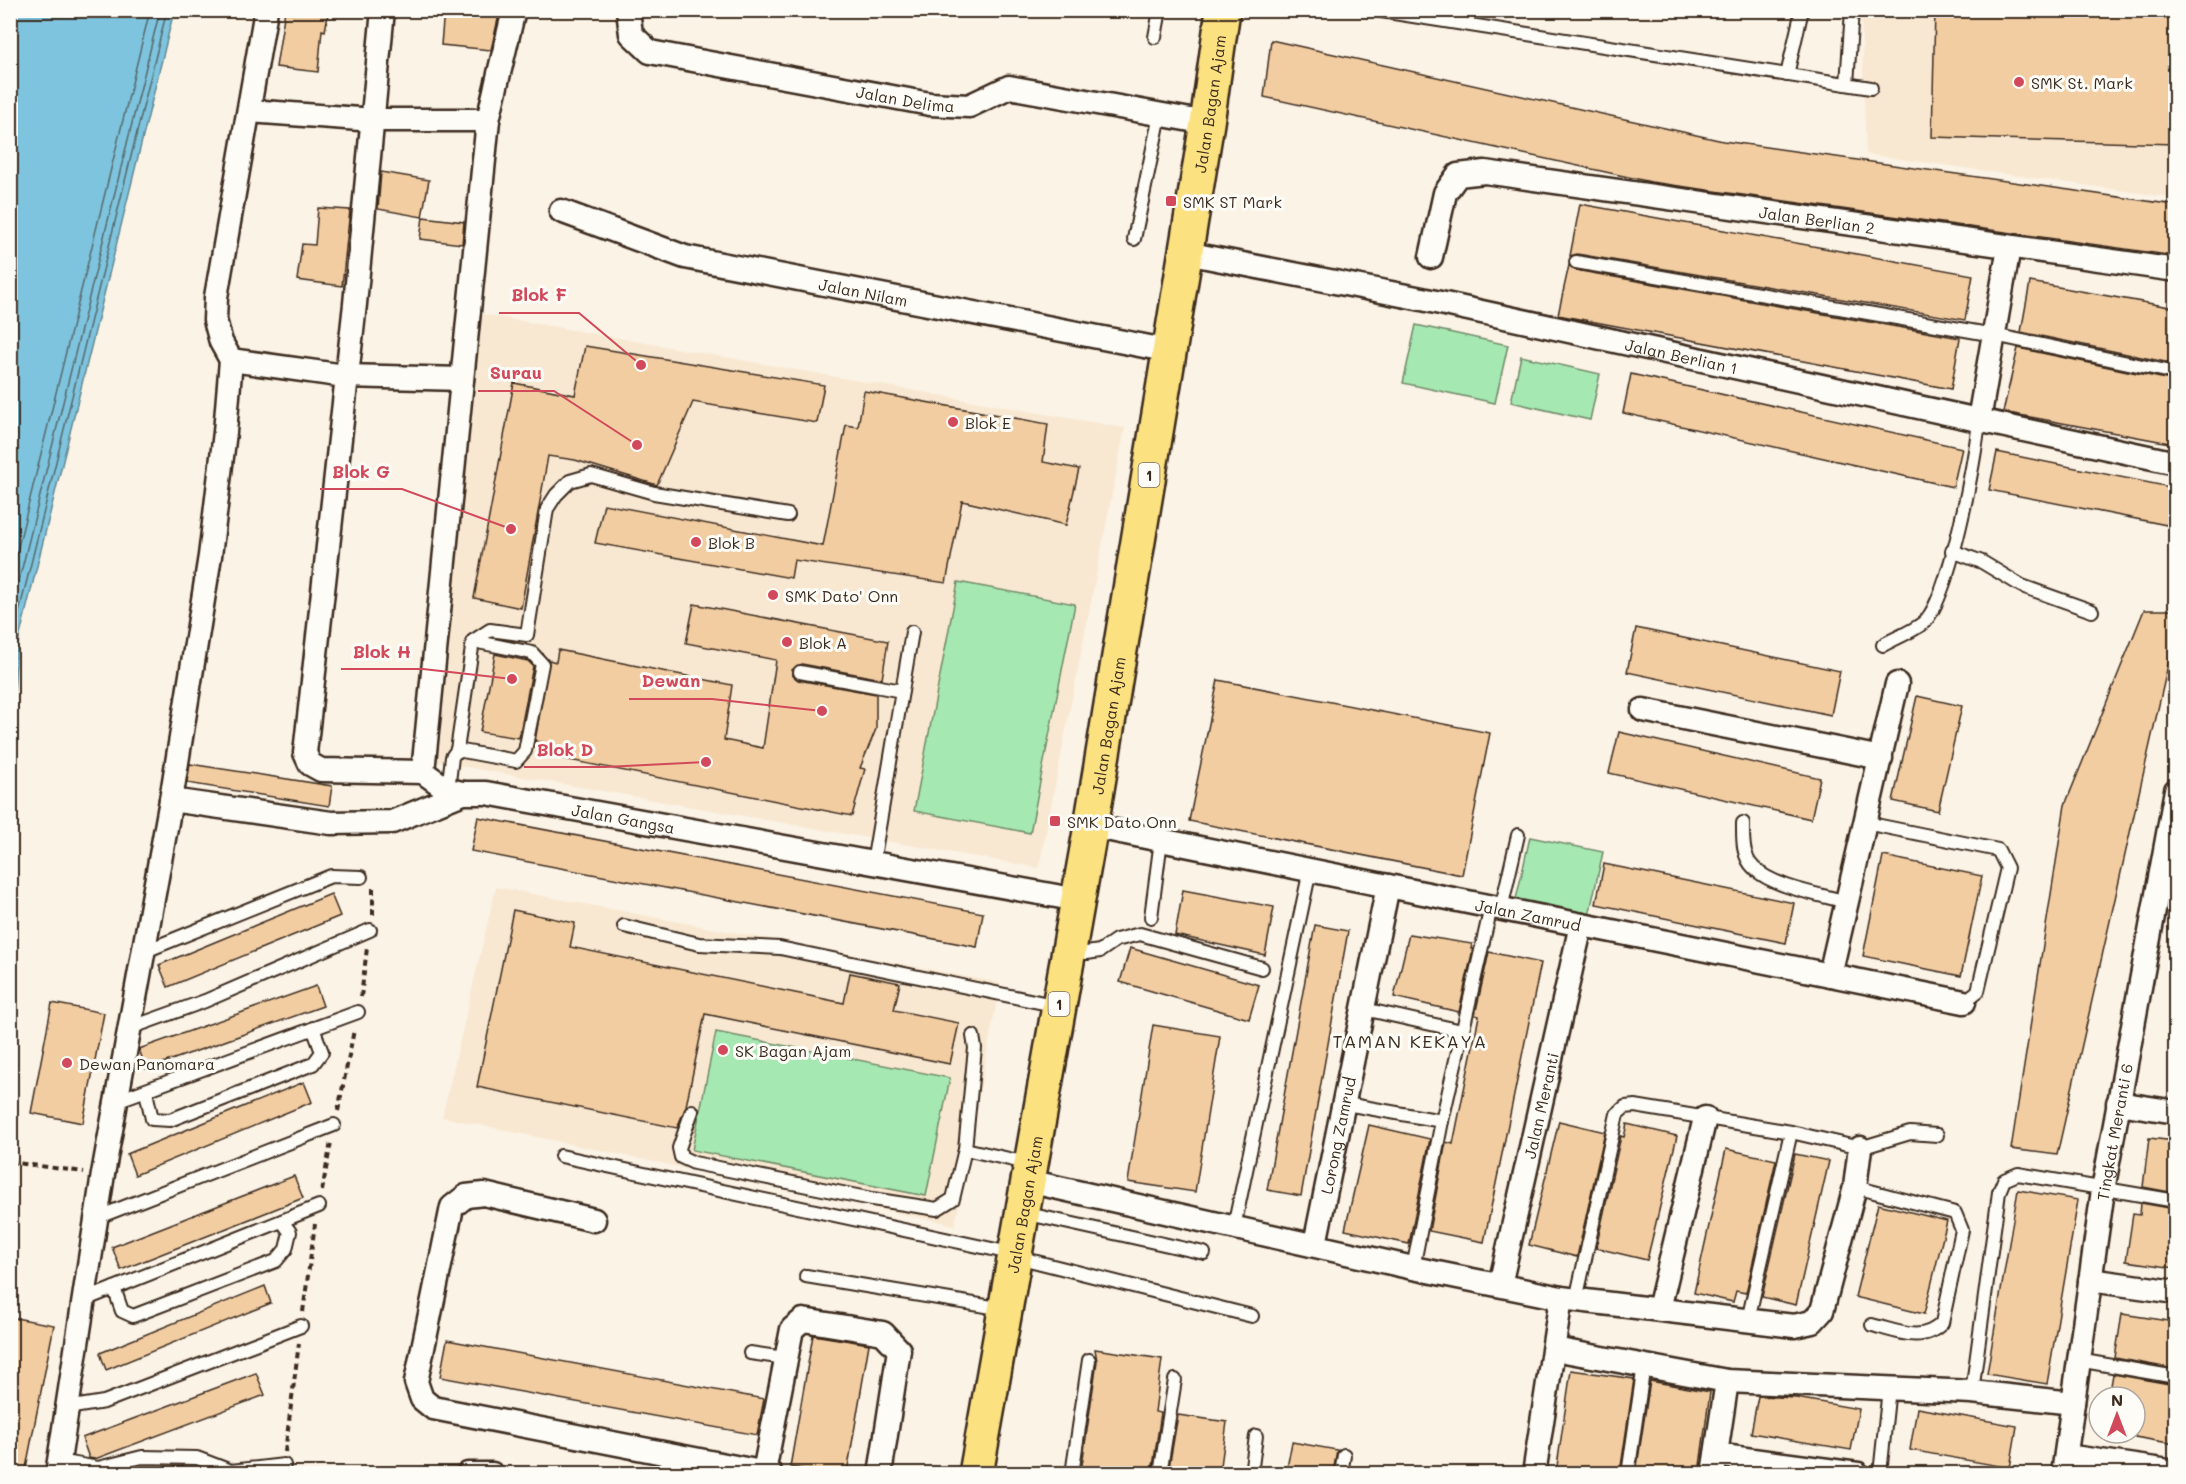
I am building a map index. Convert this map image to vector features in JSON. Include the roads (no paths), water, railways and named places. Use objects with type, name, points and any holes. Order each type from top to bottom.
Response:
[{"type":"main road","name":"Jalan Bagan Ajam","points":[[976,1473],[1091,826],[1186,253],[1223,10]]},
{"type":"street","points":[[58,1467],[103,1174],[171,800],[210,556],[231,360],[221,342],[215,320],[216,297],[266,10]]},
{"type":"street","points":[[383,10],[374,120],[305,753],[309,764],[321,770],[423,772],[455,792]]},
{"type":"street","points":[[423,772],[488,120],[514,10]]},
{"type":"street","name":"Jalan Delima","points":[[628,10],[631,34],[650,52],[930,104],[969,106],[1009,87],[1207,123]]},
{"type":"street","points":[[249,111],[374,120],[488,120]]},
{"type":"street","name":"Jalan Berlian 2","points":[[1431,257],[1445,193],[1458,174],[1485,172],[2175,270]]},
{"type":"street","name":"Jalan Nilam","points":[[561,211],[685,257],[1170,351]]},
{"type":"street","points":[[1979,420],[2009,247]]},
{"type":"street","name":"Jalan Berlian 1","points":[[1186,253],[1399,294],[2175,463]]},
{"type":"street","points":[[231,360],[345,376],[462,379]]},
{"type":"street","points":[[1830,975],[1897,684]]},
{"type":"street","points":[[1643,710],[1881,758]]},
{"type":"street","name":"Tingkat Meranti 6","points":[[2065,1465],[2103,1190],[2175,790]]},
{"type":"street","name":"Jalan Gangsa","points":[[171,800],[331,823],[392,822],[455,792],[486,793],[1078,900]]},
{"type":"street","name":"Jalan Zamrud","points":[[1091,826],[1964,1002]]},
{"type":"street","name":"Lorong Zamrud","points":[[1315,1244],[1346,1104],[1388,886]]},
{"type":"street","name":"Jalan Meranti","points":[[1500,1285],[1581,925]]},
{"type":"street","points":[[2118,1104],[2175,1112]]},
{"type":"street","points":[[1659,1309],[1706,1118]]},
{"type":"street","points":[[1030,1172],[1234,1227],[1413,1268],[1568,1299],[1794,1326],[1812,1322],[1822,1311],[1855,1187],[1860,1148]]},
{"type":"street","points":[[594,1220],[484,1194],[466,1196],[452,1207],[416,1382],[422,1399],[433,1408],[768,1473],[784,1358],[792,1329],[803,1320],[883,1333],[899,1350],[880,1473]]},
{"type":"street","points":[[2090,1280],[2175,1292]]},
{"type":"street","points":[[1534,1473],[1554,1349],[1568,1299]]},
{"type":"street","points":[[1554,1349],[1727,1381],[1972,1392],[2073,1403]]},
{"type":"street","points":[[1727,1381],[1715,1464],[1858,1473]]},
{"type":"street","points":[[2065,1465],[2175,1472]]},
{"type":"street","points":[[468,1473],[492,1473]]},
{"type":"lane","points":[[1155,37],[1160,10]]},
{"type":"lane","points":[[1375,10],[1871,88]]},
{"type":"lane","points":[[1787,75],[1802,10]]},
{"type":"lane","points":[[1847,84],[1852,10]]},
{"type":"lane","points":[[1134,239],[1160,115]]},
{"type":"lane","points":[[1576,262],[1994,335],[2175,373]]},
{"type":"lane","points":[[1882,645],[1924,622],[1939,597],[1976,454],[1979,420]]},
{"type":"lane","points":[[473,640],[490,630],[527,635],[547,509],[556,495],[570,481],[591,475],[654,493],[788,515]]},
{"type":"lane","points":[[1952,551],[1982,562],[2022,586],[2092,611]]},
{"type":"lane","points":[[873,863],[912,632]]},
{"type":"lane","points":[[457,750],[516,761],[525,751],[542,664],[532,653],[473,640]]},
{"type":"lane","points":[[455,792],[452,757],[457,750],[473,640]]},
{"type":"lane","points":[[800,672],[902,691]]},
{"type":"lane","points":[[1743,823],[1742,844],[1753,868],[1777,882],[1847,902]]},
{"type":"lane","points":[[1866,823],[1998,850],[2007,868],[1978,991],[1964,1002]]},
{"type":"lane","points":[[1413,1268],[1462,1031],[1518,835]]},
{"type":"lane","points":[[1150,917],[1161,840]]},
{"type":"lane","points":[[1234,1227],[1310,870]]},
{"type":"lane","points":[[143,952],[331,876],[361,877]]},
{"type":"lane","points":[[624,926],[699,944],[780,948],[1059,1006]]},
{"type":"lane","points":[[130,1028],[205,1001],[370,930]]},
{"type":"lane","points":[[1069,950],[1087,953],[1100,951],[1116,940],[1140,934],[1262,968]]},
{"type":"lane","points":[[1364,1009],[1462,1031]]},
{"type":"lane","points":[[116,1101],[146,1092],[358,1012]]},
{"type":"lane","points":[[146,1092],[152,1119],[170,1120],[182,1116],[313,1065],[322,1052],[313,1028]]},
{"type":"lane","points":[[692,1111],[679,1148],[681,1157],[694,1163],[872,1199],[937,1209],[953,1199],[965,1149],[975,1048],[973,1036]]},
{"type":"lane","points":[[1346,1104],[1442,1121]]},
{"type":"lane","points":[[1568,1299],[1617,1114],[1625,1107],[1635,1106],[1791,1132],[1860,1148],[1910,1133],[1937,1135]]},
{"type":"lane","points":[[96,1218],[334,1125]]},
{"type":"lane","points":[[1748,1320],[1791,1132]]},
{"type":"lane","points":[[965,1149],[1030,1172]]},
{"type":"lane","points":[[561,1156],[1015,1254],[1033,1261],[1252,1317]]},
{"type":"lane","points":[[1972,1392],[1999,1192],[2004,1180],[2018,1174],[2175,1201]]},
{"type":"lane","points":[[1855,1187],[1955,1213],[1962,1230],[1942,1323],[1933,1332],[1919,1336],[1872,1325]]},
{"type":"lane","points":[[84,1300],[319,1206]]},
{"type":"lane","points":[[1022,1212],[1204,1253]]},
{"type":"lane","points":[[114,1288],[122,1311],[134,1317],[276,1261],[286,1249],[290,1232],[282,1221]]},
{"type":"lane","points":[[806,1276],[1005,1309]]},
{"type":"lane","points":[[67,1408],[104,1402],[301,1326]]},
{"type":"lane","points":[[750,1353],[784,1358]]},
{"type":"lane","points":[[1072,1473],[1089,1360]]},
{"type":"lane","points":[[2078,1360],[2175,1377]]},
{"type":"lane","points":[[1628,1473],[1644,1365]]},
{"type":"lane","points":[[1160,1473],[1175,1380]]},
{"type":"lane","points":[[1880,1473],[1890,1388]]},
{"type":"lane","points":[[1251,1473],[1256,1436]]},
{"type":"lane","points":[[1341,1473],[1344,1455]]},
{"type":"lane","points":[[58,1467],[99,1468],[142,1457],[197,1458],[231,1472],[284,1465]]},
{"type":"water","points":[[11,10],[174,11],[17,647],[11,740]]},
{"type":"place","name":"SMK St. Mark","points":[[2019,82]]},
{"type":"place","name":"SMK ST Mark","points":[[1171,201]]},
{"type":"place","name":"Blok F","points":[[641,365]]},
{"type":"place","name":"Blok E","points":[[953,422]]},
{"type":"place","name":"Surau","points":[[637,445]]},
{"type":"place","name":"Blok G","points":[[511,529]]},
{"type":"place","name":"Blok B","points":[[696,542]]},
{"type":"place","name":"SMK Dato' Onn","points":[[773,595]]},
{"type":"place","name":"Blok A","points":[[787,642]]},
{"type":"place","name":"Blok H","points":[[512,679]]},
{"type":"place","name":"Dewan","points":[[822,711]]},
{"type":"place","name":"Blok D","points":[[706,762]]},
{"type":"place","name":"SMK Dato Onn","points":[[1055,821]]},
{"type":"place","name":"SK Bagan Ajam","points":[[723,1050]]},
{"type":"place","name":"Dewan Panomara","points":[[67,1063]]},
{"type":"district","name":"TAMAN KEKAYA","points":[[1410,1041]]}]
